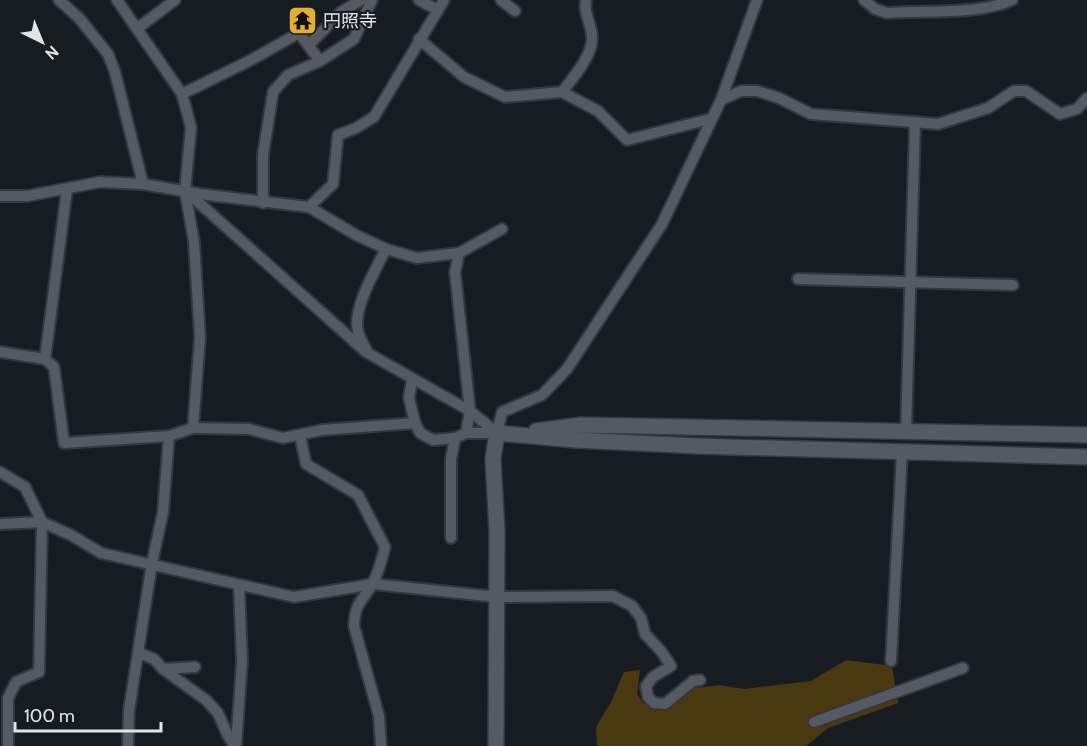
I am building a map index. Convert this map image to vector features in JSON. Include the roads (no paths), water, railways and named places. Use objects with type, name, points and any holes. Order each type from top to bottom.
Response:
[{"type":"street","points":[[59,0],[79,18],[108,54],[115,72],[143,184]]},
{"type":"street","points":[[117,0],[185,99],[191,127],[185,191],[194,242],[200,337],[193,428]]},
{"type":"street","points":[[138,28],[174,0]]},
{"type":"street","points":[[309,45],[341,12],[361,0]]},
{"type":"street","points":[[262,202],[263,154],[273,92],[288,75],[320,62],[354,39],[372,0]]},
{"type":"street","points":[[309,207],[333,184],[338,135],[374,117],[441,5],[419,0]]},
{"type":"street","points":[[501,0],[515,11]]},
{"type":"street","points":[[562,92],[583,66],[593,39],[584,8],[586,0]]},
{"type":"street","points":[[496,746],[498,597],[493,459],[502,412],[542,395],[567,369],[662,224],[721,100],[757,0]]},
{"type":"street","points":[[864,0],[875,9],[887,13],[965,10],[999,6],[1012,0]]},
{"type":"street","points":[[182,94],[299,33],[320,62]]},
{"type":"street","points":[[419,39],[464,77],[505,97],[562,92],[598,111],[627,140],[710,119]]},
{"type":"street","points":[[721,100],[741,92],[757,91],[779,98],[811,114],[938,124],[988,108],[1014,91],[1026,90],[1060,114],[1077,109],[1087,98]]},
{"type":"street","points":[[906,432],[915,123]]},
{"type":"street","points":[[0,196],[27,196],[100,182],[143,184],[309,207],[356,235],[386,249],[417,258],[459,253],[502,229]]},
{"type":"street","points":[[45,359],[67,189]]},
{"type":"street","points":[[185,191],[368,353],[470,411],[497,433],[575,441],[686,446],[1087,458]]},
{"type":"street","points":[[368,353],[357,331],[357,316],[361,302],[386,249]]},
{"type":"street","points":[[459,253],[455,272],[470,411],[466,433]]},
{"type":"street","points":[[798,279],[1013,285]]},
{"type":"street","points":[[0,352],[45,359],[54,368],[64,443],[169,436],[193,428],[249,429],[284,438],[322,430],[416,423]]},
{"type":"street","points":[[412,379],[409,398],[416,423],[420,433],[433,440],[455,438],[466,433],[497,433],[581,425],[1087,435]]},
{"type":"street","points":[[300,435],[306,464],[358,495],[385,547],[373,584],[362,597],[354,613],[354,626],[379,716],[381,746]]},
{"type":"street","points":[[128,746],[129,710],[152,563],[163,512],[169,436]]},
{"type":"street","points":[[452,538],[451,459],[455,438]]},
{"type":"street","points":[[891,661],[902,452]]},
{"type":"street","points":[[0,472],[25,488],[42,522],[39,672],[16,682],[8,698],[8,746]]},
{"type":"street","points":[[0,524],[42,522],[71,535],[101,553],[294,597],[373,584],[498,597],[613,597],[632,606],[641,618],[645,634],[671,666],[653,677],[646,686],[648,696],[654,703],[665,704],[693,681],[700,680]]},
{"type":"street","points":[[236,746],[242,662],[239,585]]},
{"type":"street","points":[[139,653],[154,659],[206,700],[218,713],[228,736],[236,746]]},
{"type":"street","points":[[164,669],[195,667]]},
{"type":"street","points":[[814,722],[963,668]]},
{"type":"place","name":"円照寺","points":[[302,21]]}]
